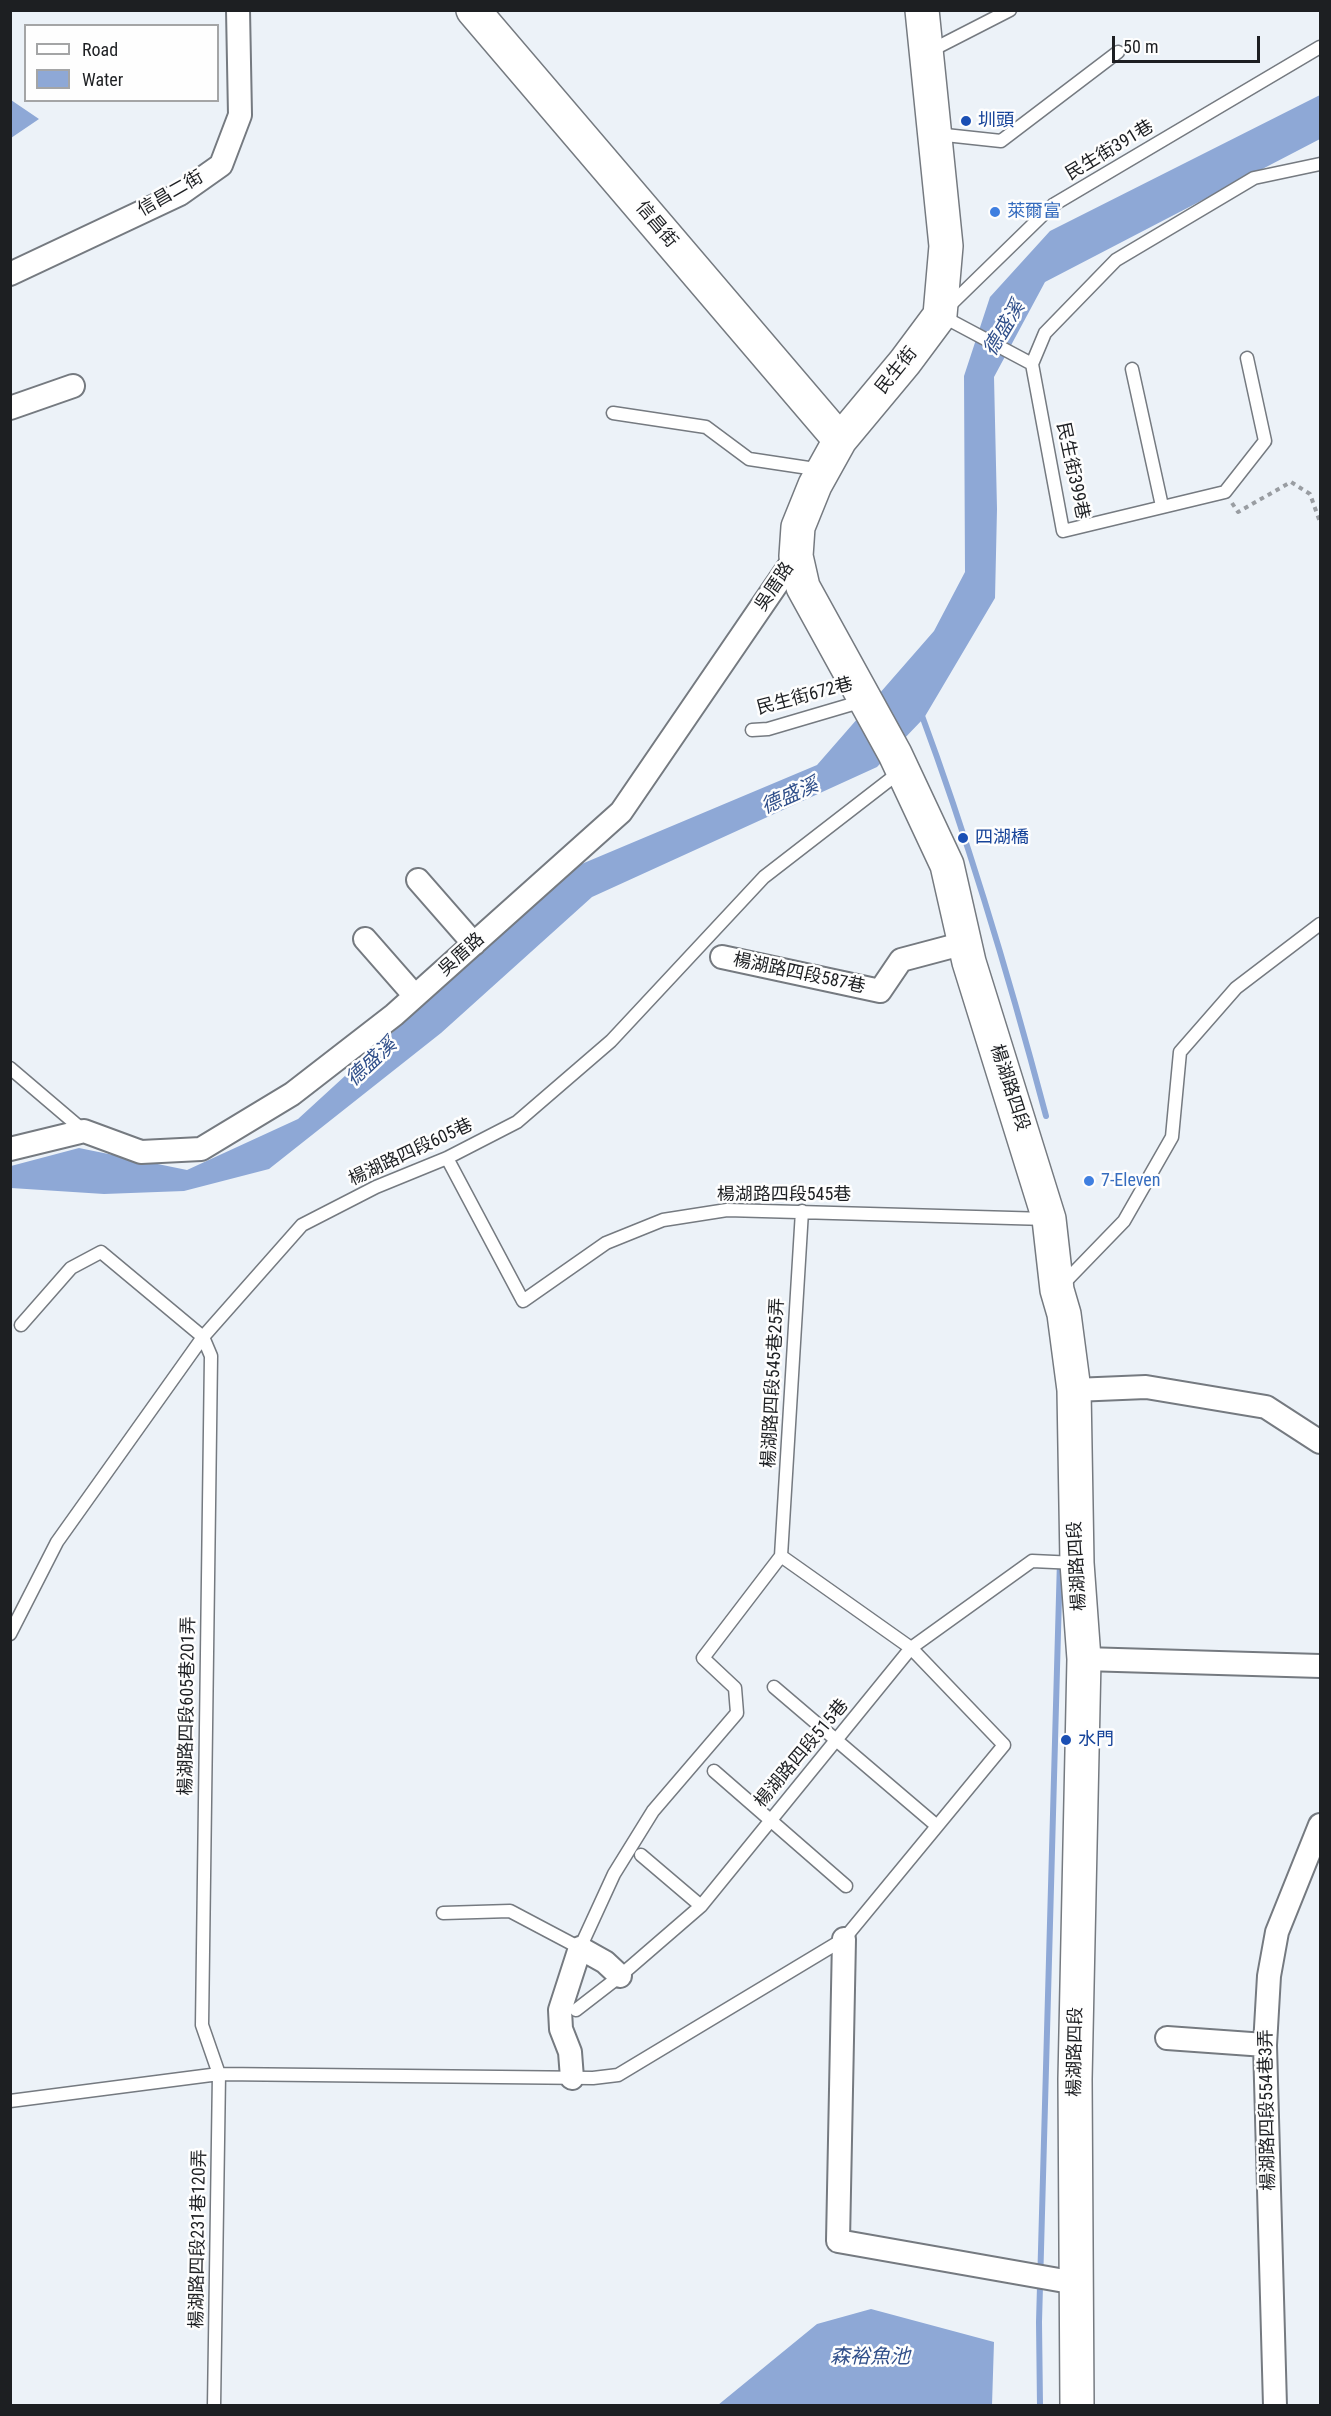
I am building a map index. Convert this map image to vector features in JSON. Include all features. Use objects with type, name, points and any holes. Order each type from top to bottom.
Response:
[{"type":"street","name":"信昌二街","points":[[10,274],[180,194],[221,165],[240,116],[238,10]]},
{"type":"street","name":"信昌街","points":[[473,10],[840,440]]},
{"type":"street","points":[[922,10],[946,246],[940,315]]},
{"type":"street","name":"民生街","points":[[867,699],[803,587],[796,556],[798,527],[823,470],[840,440],[905,362],[940,315]]},
{"type":"street","points":[[10,408],[73,386]]},
{"type":"street","name":"吳厝路","points":[[84,1131],[141,1152],[201,1149],[292,1094],[416,996],[621,812],[796,556]]},
{"type":"street","points":[[867,699],[899,762]]},
{"type":"street","name":"楊湖路四段","points":[[899,762],[947,865],[965,944],[1049,1219],[1057,1290],[1064,1314],[1074,1390],[1077,1563],[1084,1659],[1075,2079],[1065,2281],[1077,2406]]},
{"type":"street","points":[[418,880],[474,944]]},
{"type":"street","points":[[365,939],[416,996]]},
{"type":"street","name":"楊湖路四段587巷","points":[[722,957],[880,992],[902,960],[965,944]]},
{"type":"street","points":[[10,1149],[84,1131]]},
{"type":"street","points":[[1074,1390],[1146,1387],[1266,1407],[1320,1442]]},
{"type":"street","points":[[1084,1659],[1320,1666]]},
{"type":"street","name":"楊湖路四段554巷3弄","points":[[1275,2406],[1265,2045],[1269,1976],[1277,1932],[1320,1825]]},
{"type":"street","points":[[843,1939],[838,2241],[1065,2281]]},
{"type":"street","points":[[572,2078],[570,2052],[561,2029],[560,2010],[580,1948],[605,1962],[620,1976]]},
{"type":"street","points":[[1167,2038],[1265,2045]]},
{"type":"lane","points":[[926,53],[1010,10]]},
{"type":"lane","name":"民生街391巷","points":[[940,315],[1053,206],[1320,47]]},
{"type":"lane","points":[[934,134],[1000,141],[1118,52]]},
{"type":"lane","points":[[940,315],[1032,364],[1045,333],[1116,260],[1254,178],[1320,164]]},
{"type":"lane","points":[[1225,492],[1265,441],[1247,358]]},
{"type":"lane","name":"民生街399巷","points":[[1032,364],[1063,531],[1225,492]]},
{"type":"lane","points":[[1132,369],[1162,506]]},
{"type":"lane","points":[[613,413],[706,428],[749,459],[823,470]]},
{"type":"lane","name":"民生街672巷","points":[[752,730],[768,729],[867,699]]},
{"type":"lane","name":"楊湖路四段605巷","points":[[10,1634],[57,1542],[203,1337],[302,1225],[376,1187],[447,1158],[517,1122],[611,1041],[764,877],[899,762]]},
{"type":"lane","points":[[1057,1290],[1124,1221],[1172,1137],[1180,1052],[1236,988],[1320,924]]},
{"type":"lane","points":[[10,1068],[84,1131]]},
{"type":"lane","name":"楊湖路四段545巷","points":[[447,1158],[523,1301],[606,1244],[663,1220],[727,1210],[1049,1219]]},
{"type":"lane","name":"楊湖路四段545巷25弄","points":[[781,1556],[802,1211]]},
{"type":"lane","points":[[21,1325],[71,1268],[101,1252],[203,1337]]},
{"type":"lane","name":"楊湖路四段605巷201弄","points":[[203,1337],[211,1356],[202,2025],[219,2074]]},
{"type":"lane","points":[[10,2101],[219,2074],[572,2078],[618,2075],[843,1939],[1004,1745],[911,1648],[781,1556],[703,1658],[735,1688],[737,1713],[653,1811],[614,1874],[580,1948],[510,1911],[443,1912]]},
{"type":"lane","name":"楊湖路四段515巷","points":[[576,2010],[620,1976],[700,1906],[836,1743],[911,1648],[1032,1561],[1077,1563]]},
{"type":"lane","points":[[774,1687],[836,1743],[937,1826]]},
{"type":"lane","points":[[714,1771],[846,1886]]},
{"type":"lane","points":[[641,1855],[700,1906]]},
{"type":"lane","name":"楊湖路四段231巷120弄","points":[[214,2406],[219,2074]]},
{"type":"path","points":[[1225,492],[1238,512],[1291,482],[1310,494],[1320,522]]},
{"type":"water","name":"德盛溪","points":[[1320,95],[1320,139],[1045,282],[994,377],[997,509],[995,598],[924,718],[877,767],[592,897],[441,1033],[269,1169],[184,1191],[104,1194],[11,1188],[11,1166],[79,1148],[187,1170],[298,1119],[572,868],[817,765],[934,631],[965,572],[964,376],[990,297],[1050,231]]},
{"type":"water","points":[[11,100],[39,119],[10,138]]},
{"type":"water","name":"森裕魚池","points":[[871,2309],[994,2342],[992,2405],[718,2405],[817,2324]]},
{"type":"waterway","points":[[921,713],[988,913],[1046,1116]]},
{"type":"waterway","points":[[1040,2406],[1039,2322],[1060,1560]]},
{"type":"place","name":"圳頭","points":[[966,121]]},
{"type":"place","name":"萊爾富","points":[[995,212]]},
{"type":"place","name":"四湖橋","points":[[963,838]]},
{"type":"place","name":"7-Eleven","points":[[1089,1181]]},
{"type":"place","name":"水門","points":[[1066,1740]]}]
